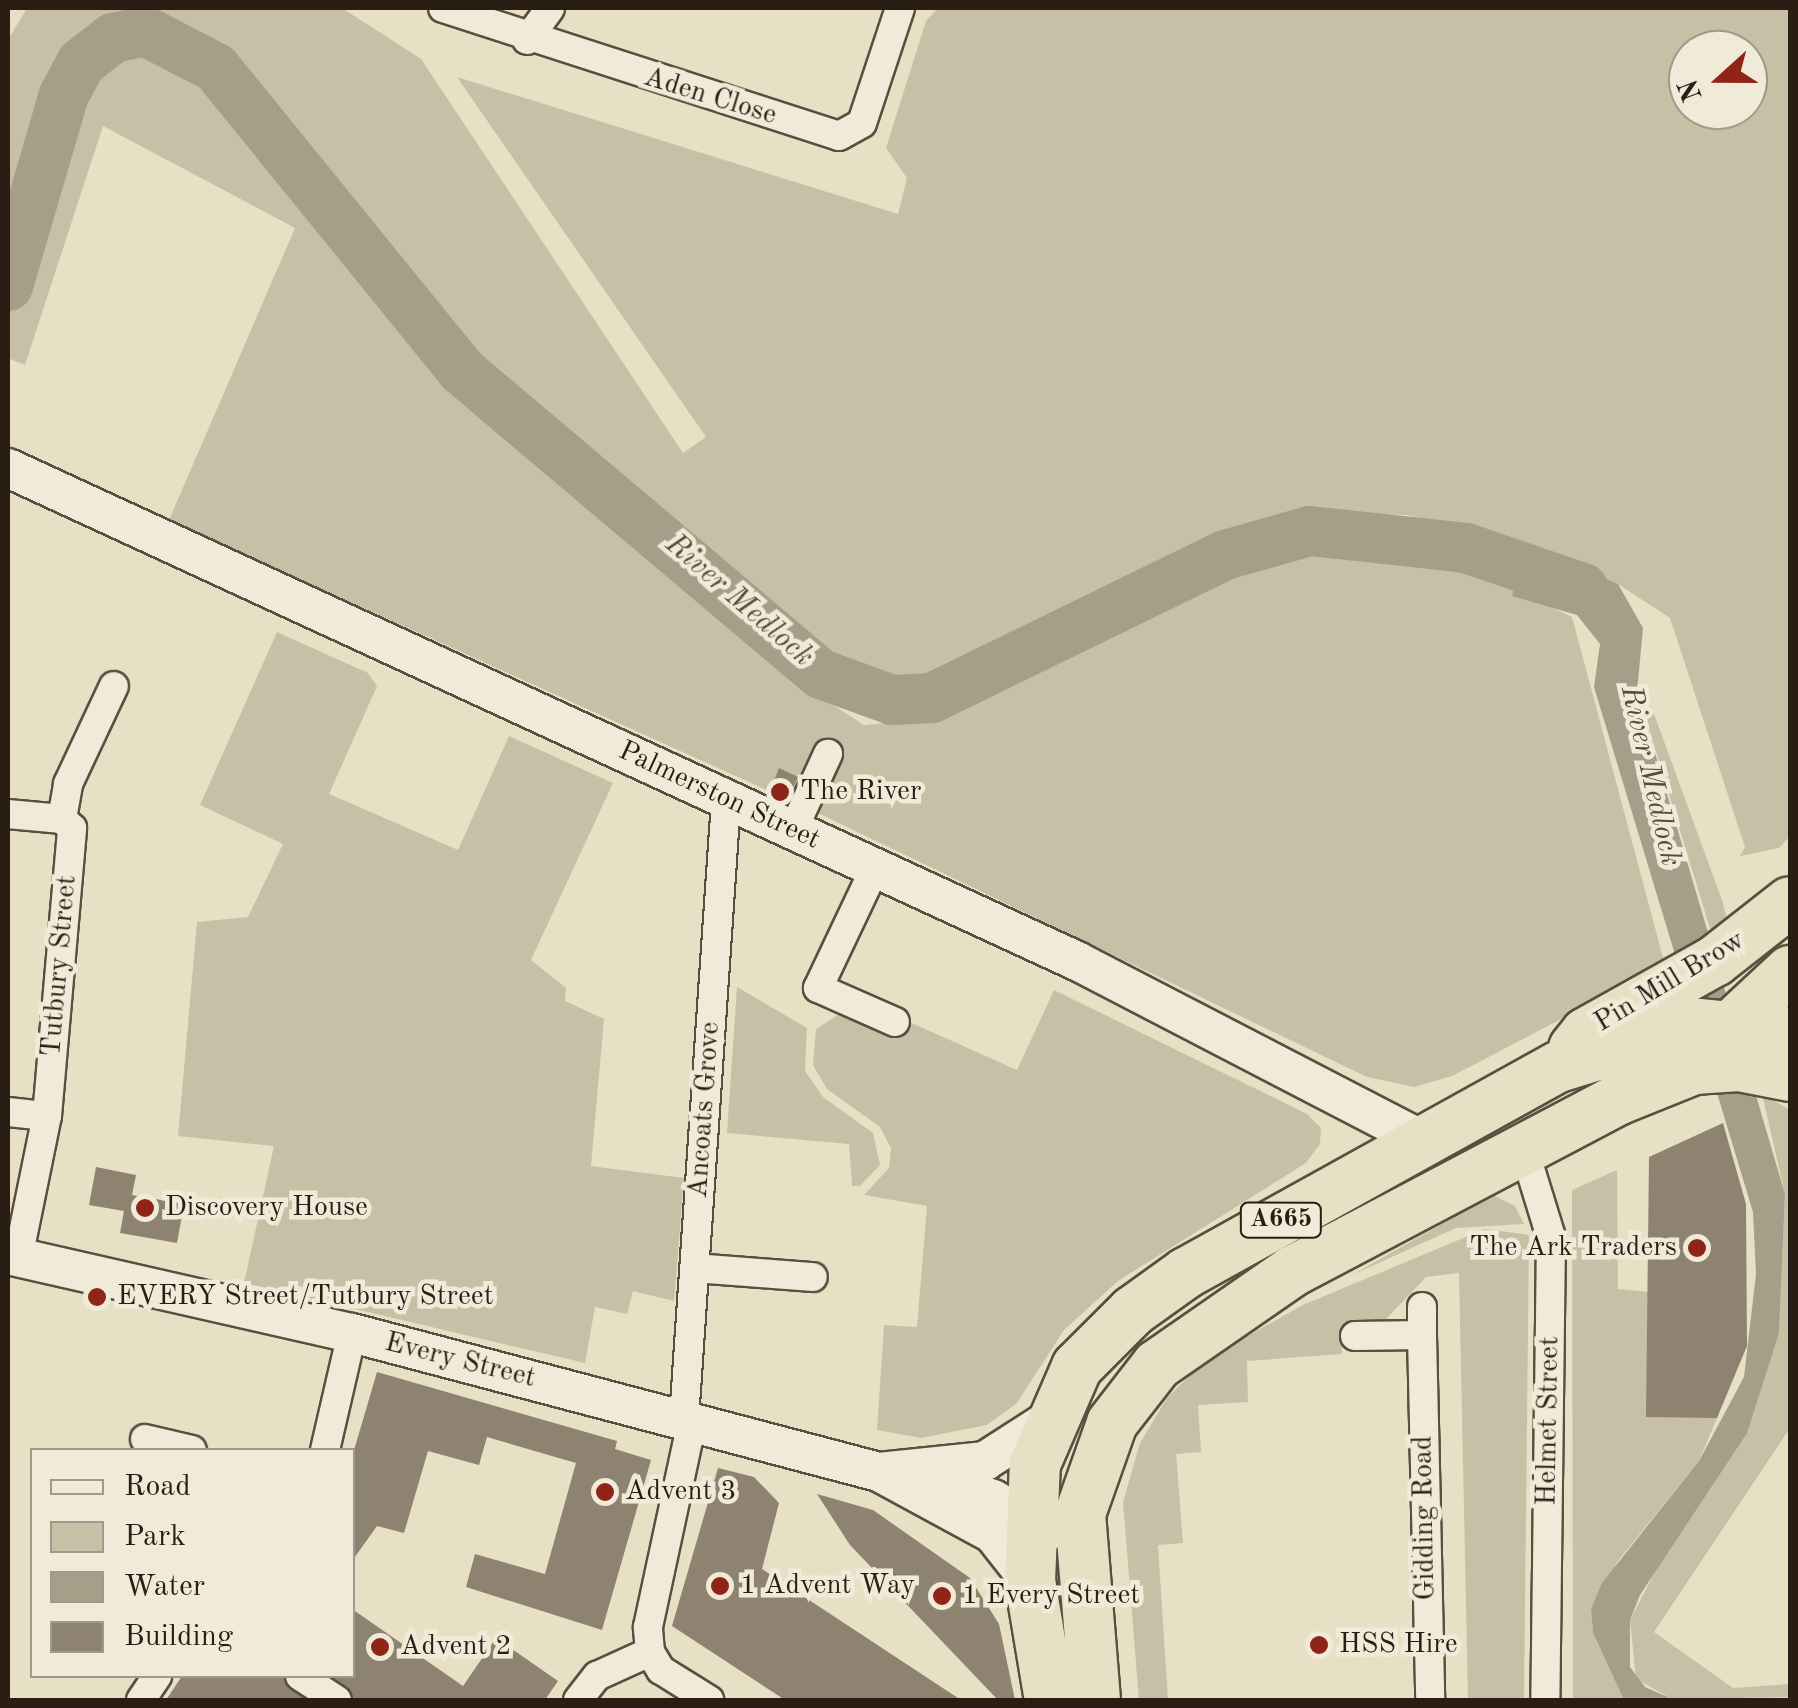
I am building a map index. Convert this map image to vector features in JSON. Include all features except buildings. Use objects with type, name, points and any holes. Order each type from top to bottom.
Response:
[{"type":"highway","name":"Pin Mill Brow","points":[[1558,1067],[1586,1033],[1715,961],[1790,902]]},
{"type":"highway","name":"Pin Mill Brow","points":[[1734,1025],[1790,972]]},
{"type":"highway","name":"A665","points":[[1095,1700],[1078,1551],[1085,1486],[1112,1423],[1157,1365],[1293,1272],[1682,1058],[1734,1025],[1790,1033]]},
{"type":"highway","name":"A665","points":[[1682,1058],[1790,1076]]},
{"type":"highway","name":"Pin Mill Brow","points":[[1558,1067],[1682,1058]]},
{"type":"highway","name":"A665","points":[[1050,1700],[1030,1582],[1010,1525],[1047,1422],[1077,1367],[1134,1311],[1186,1273],[1558,1067]]},
{"type":"highway","points":[[1010,1525],[1085,1486]]},
{"type":"street","name":"Aden Close","points":[[443,8],[527,40],[838,136],[862,123],[900,8]]},
{"type":"street","points":[[527,40],[550,8]]},
{"type":"street","name":"Palmerston Street","points":[[14,472],[1076,961],[1422,1140]]},
{"type":"street","name":"Tutbury Street","points":[[13,1256],[47,1116],[72,828],[62,820],[68,784],[114,686]]},
{"type":"street","points":[[793,830],[828,754]]},
{"type":"street","name":"Ancoats Grove","points":[[650,1652],[648,1627],[688,1420],[726,801]]},
{"type":"street","points":[[8,814],[62,820]]},
{"type":"street","points":[[875,868],[818,988],[896,1022]]},
{"type":"street","points":[[8,1112],[47,1116]]},
{"type":"street","name":"Helmet Street","points":[[1522,1146],[1551,1237],[1546,1700]]},
{"type":"street","name":"Every Street","points":[[13,1256],[352,1333],[894,1471],[1010,1525],[1078,1551]]},
{"type":"street","points":[[695,1268],[812,1277]]},
{"type":"street","name":"Gidding Road","points":[[1355,1336],[1422,1321],[1430,1700]]},
{"type":"street","points":[[325,1448],[352,1333]]},
{"type":"street","points":[[894,1471],[984,1461],[1047,1422]]},
{"type":"street","points":[[145,1439],[183,1448]]},
{"type":"street","points":[[578,1700],[598,1676],[650,1652],[709,1700]]},
{"type":"street","points":[[142,1700],[156,1678]]},
{"type":"street","points":[[303,1678],[336,1700]]},
{"type":"green space","points":[[27,8],[342,8],[421,59],[683,453],[706,437],[457,77],[898,214],[907,178],[886,148],[926,21],[938,8],[1790,8],[1790,836],[1779,848],[1740,856],[1745,847],[1670,618],[1618,584],[1525,545],[1407,515],[1302,512],[964,674],[889,681],[820,646],[475,355],[228,62],[146,16],[87,44],[43,107],[48,150],[8,251],[8,40]]},
{"type":"green space","points":[[122,50],[146,51],[203,79],[459,376],[816,694],[864,725],[932,719],[1179,600],[1282,560],[1342,548],[1465,567],[1572,617],[1665,965],[1452,1076],[1414,1087],[1367,1077],[822,815],[169,520],[295,228],[103,126],[25,365],[8,358],[8,315],[70,111],[94,72]]},
{"type":"green space","points":[[277,632],[368,673],[377,686],[329,794],[458,850],[509,736],[613,783],[531,960],[566,988],[565,1001],[604,1019],[591,1166],[684,1178],[674,1301],[633,1291],[627,1314],[595,1307],[585,1363],[244,1283],[274,1146],[178,1136],[197,922],[248,917],[283,844],[200,805]]},
{"type":"green space","points":[[1643,709],[1654,714],[1722,900],[1727,919],[1712,935]]},
{"type":"green space","points":[[737,987],[807,1028],[805,1071],[823,1097],[873,1133],[880,1165],[860,1186],[852,1186],[849,1144],[727,1133]]},
{"type":"green space","points":[[1054,990],[1307,1114],[1321,1128],[1320,1144],[1306,1163],[1118,1281],[1064,1330],[1017,1403],[987,1425],[921,1438],[877,1430],[884,1325],[917,1327],[927,1206],[864,1195],[889,1168],[891,1148],[880,1127],[827,1089],[813,1065],[816,1029],[841,1013],[897,1038],[905,1020],[1017,1070]]},
{"type":"green space","points":[[1762,1094],[1790,1110],[1790,1428],[1654,1632],[1733,1688],[1790,1684],[1790,1697],[1672,1699],[1636,1679],[1630,1620],[1779,1333],[1785,1194]]},
{"type":"green space","points":[[1617,1170],[1618,1289],[1648,1292],[1717,1418],[1699,1461],[1618,1561],[1591,1608],[1593,1633],[1624,1700],[1573,1700],[1572,1190]]},
{"type":"green space","points":[[1493,1195],[1515,1206],[1524,1224],[1456,1228],[1352,1275]]},
{"type":"green space","points":[[1485,1229],[1529,1235],[1524,1700],[1468,1700],[1459,1273],[1426,1277],[1386,1319],[1340,1328],[1342,1354],[1247,1361],[1248,1402],[1198,1405],[1201,1452],[1176,1454],[1183,1543],[1158,1545],[1168,1700],[1139,1700],[1123,1502],[1140,1443],[1167,1398],[1208,1358],[1303,1305]]},
{"type":"water","points":[[1525,545],[1618,584],[1643,628],[1637,692],[1785,1194],[1779,1333],[1747,1433],[1640,1595],[1630,1620],[1630,1667],[1645,1687],[1672,1699],[1790,1700],[1624,1700],[1593,1633],[1591,1609],[1602,1583],[1699,1461],[1744,1377],[1756,1274],[1753,1212],[1594,687],[1600,644],[1577,615],[1512,596]]},
{"type":"waterway","name":"River Medlock","points":[[8,286],[64,95],[81,63],[113,38],[145,31],[216,68],[461,370],[821,674],[892,700],[932,698],[1225,555],[1310,531],[1466,548],[1583,588]]},
{"type":"place","name":"The River","points":[[780,792]]},
{"type":"place","name":"Discovery House","points":[[145,1208]]},
{"type":"place","name":"The Ark Traders","points":[[1697,1248]]},
{"type":"place","name":"EVERY Street/Tutbury Street","points":[[97,1297]]},
{"type":"place","name":"Advent 3","points":[[605,1492]]},
{"type":"place","name":"1 Advent Way","points":[[720,1586]]},
{"type":"place","name":"1 Every Street","points":[[942,1596]]},
{"type":"place","name":"HSS Hire","points":[[1319,1645]]},
{"type":"place","name":"Advent 2","points":[[380,1647]]}]
